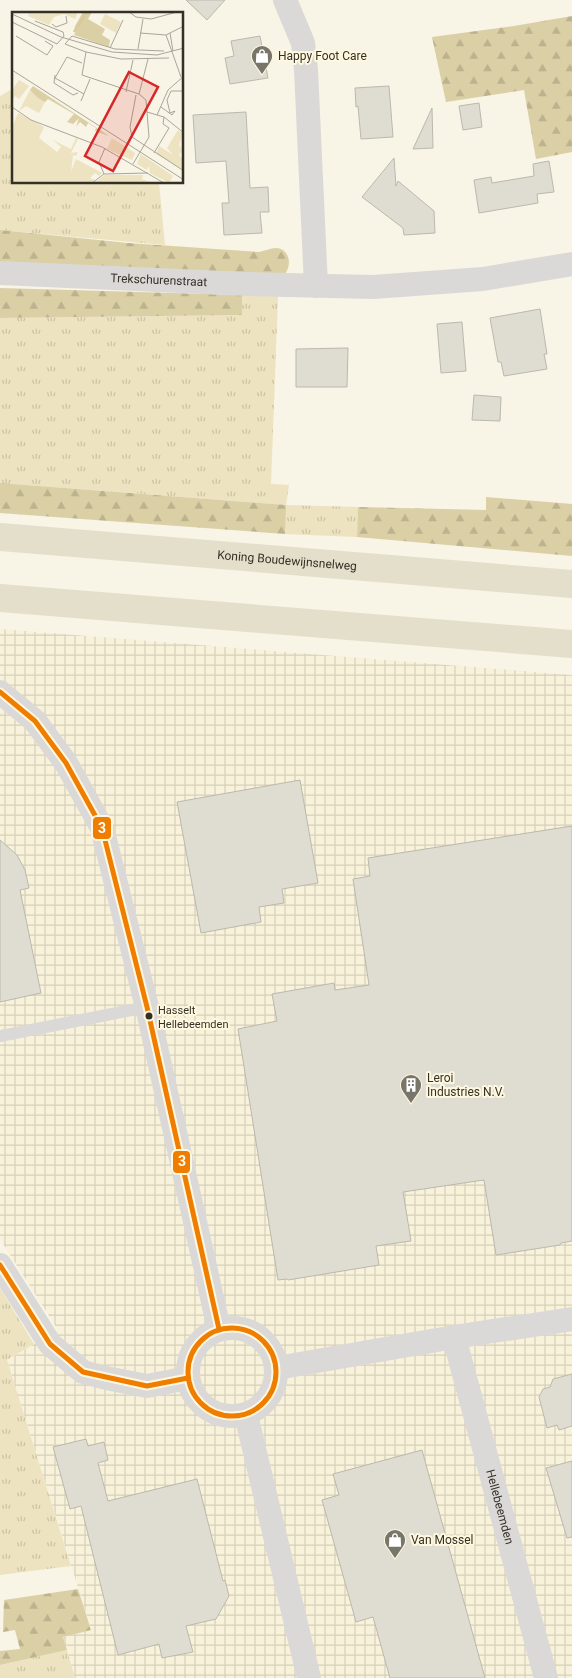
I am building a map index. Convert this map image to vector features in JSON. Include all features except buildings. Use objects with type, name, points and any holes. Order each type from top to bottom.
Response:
[{"type":"highway","name":"Koning Boudewijnsnelweg","points":[[0,537],[572,584]]},
{"type":"highway","points":[[0,598],[572,644]]},
{"type":"street","points":[[285,0],[303,43],[305,61],[316,286]]},
{"type":"street","name":"Trekschurenstraat","points":[[0,273],[246,284],[372,287],[482,279],[572,264]]},
{"type":"street","points":[[0,692],[35,721],[66,763],[102,828],[147,1007],[220,1329]]},
{"type":"street","points":[[0,1265],[50,1344],[83,1372],[147,1386],[188,1378]]},
{"type":"street","points":[[277,1368],[454,1337],[572,1319]]},
{"type":"street","points":[[239,1328],[257,1335],[271,1349],[277,1368],[276,1383],[270,1397],[260,1408],[246,1415],[227,1417],[208,1410],[194,1396],[188,1378],[190,1357],[201,1340],[220,1329],[239,1328]]},
{"type":"street","name":"Hellebeemden","points":[[454,1337],[546,1678]]},
{"type":"street","points":[[246,1415],[309,1678]]},
{"type":"lane","points":[[0,1036],[147,1007]]},
{"type":"shaded area","points":[[0,629],[572,675],[572,1678],[75,1678],[63,1637],[91,1629],[7,1360],[58,1330],[0,1239]]},
{"type":"green space","points":[[572,16],[572,152],[536,159],[524,90],[446,102],[432,37]]},
{"type":"green space","points":[[12,89],[12,184],[159,184],[165,245],[0,230],[0,96]]},
{"type":"green space","points":[[0,230],[128,243],[259,252],[276,248],[281,249],[287,254],[289,266],[285,274],[0,265]]},
{"type":"green space","points":[[0,288],[242,295],[242,315],[0,318]]},
{"type":"green space","points":[[242,295],[278,296],[271,484],[289,485],[286,505],[358,507],[357,537],[285,534],[285,505],[0,483],[0,318],[242,315]]},
{"type":"green space","points":[[0,483],[286,505],[285,534],[0,513]]},
{"type":"green space","points":[[486,497],[572,504],[572,556],[357,537],[358,507],[486,510]]},
{"type":"green space","points":[[0,1288],[34,1344],[7,1360],[71,1566],[0,1575]]},
{"type":"green space","points":[[78,1589],[91,1630],[63,1637],[67,1650],[0,1665],[0,1651],[20,1649],[15,1630],[3,1632],[4,1600]]},
{"type":"green space","points":[[67,1650],[75,1678],[0,1678],[0,1665]]},
{"type":"transit line","name":"3","points":[[0,692],[35,721],[66,763],[102,828],[147,1007],[219,1329]]},
{"type":"transit line","name":"3","points":[[0,1265],[50,1344],[83,1372],[147,1386],[188,1378]]},
{"type":"transit line","name":"3","points":[[232,1328],[249,1331],[257,1335],[269,1347],[273,1355],[276,1372],[273,1389],[269,1397],[257,1409],[249,1413],[232,1416],[215,1413],[207,1409],[195,1397],[191,1389],[188,1372],[191,1355],[195,1347],[207,1335],[215,1331],[232,1328]]},
{"type":"place","name":"Happy Foot Care","points":[[262,75]]},
{"type":"place","name":"Hasselt Hellebeemden","points":[[149,1016]]},
{"type":"place","name":"Leroi Industries N.V.","points":[[411,1104]]},
{"type":"place","name":"Van Mossel","points":[[395,1559]]}]
